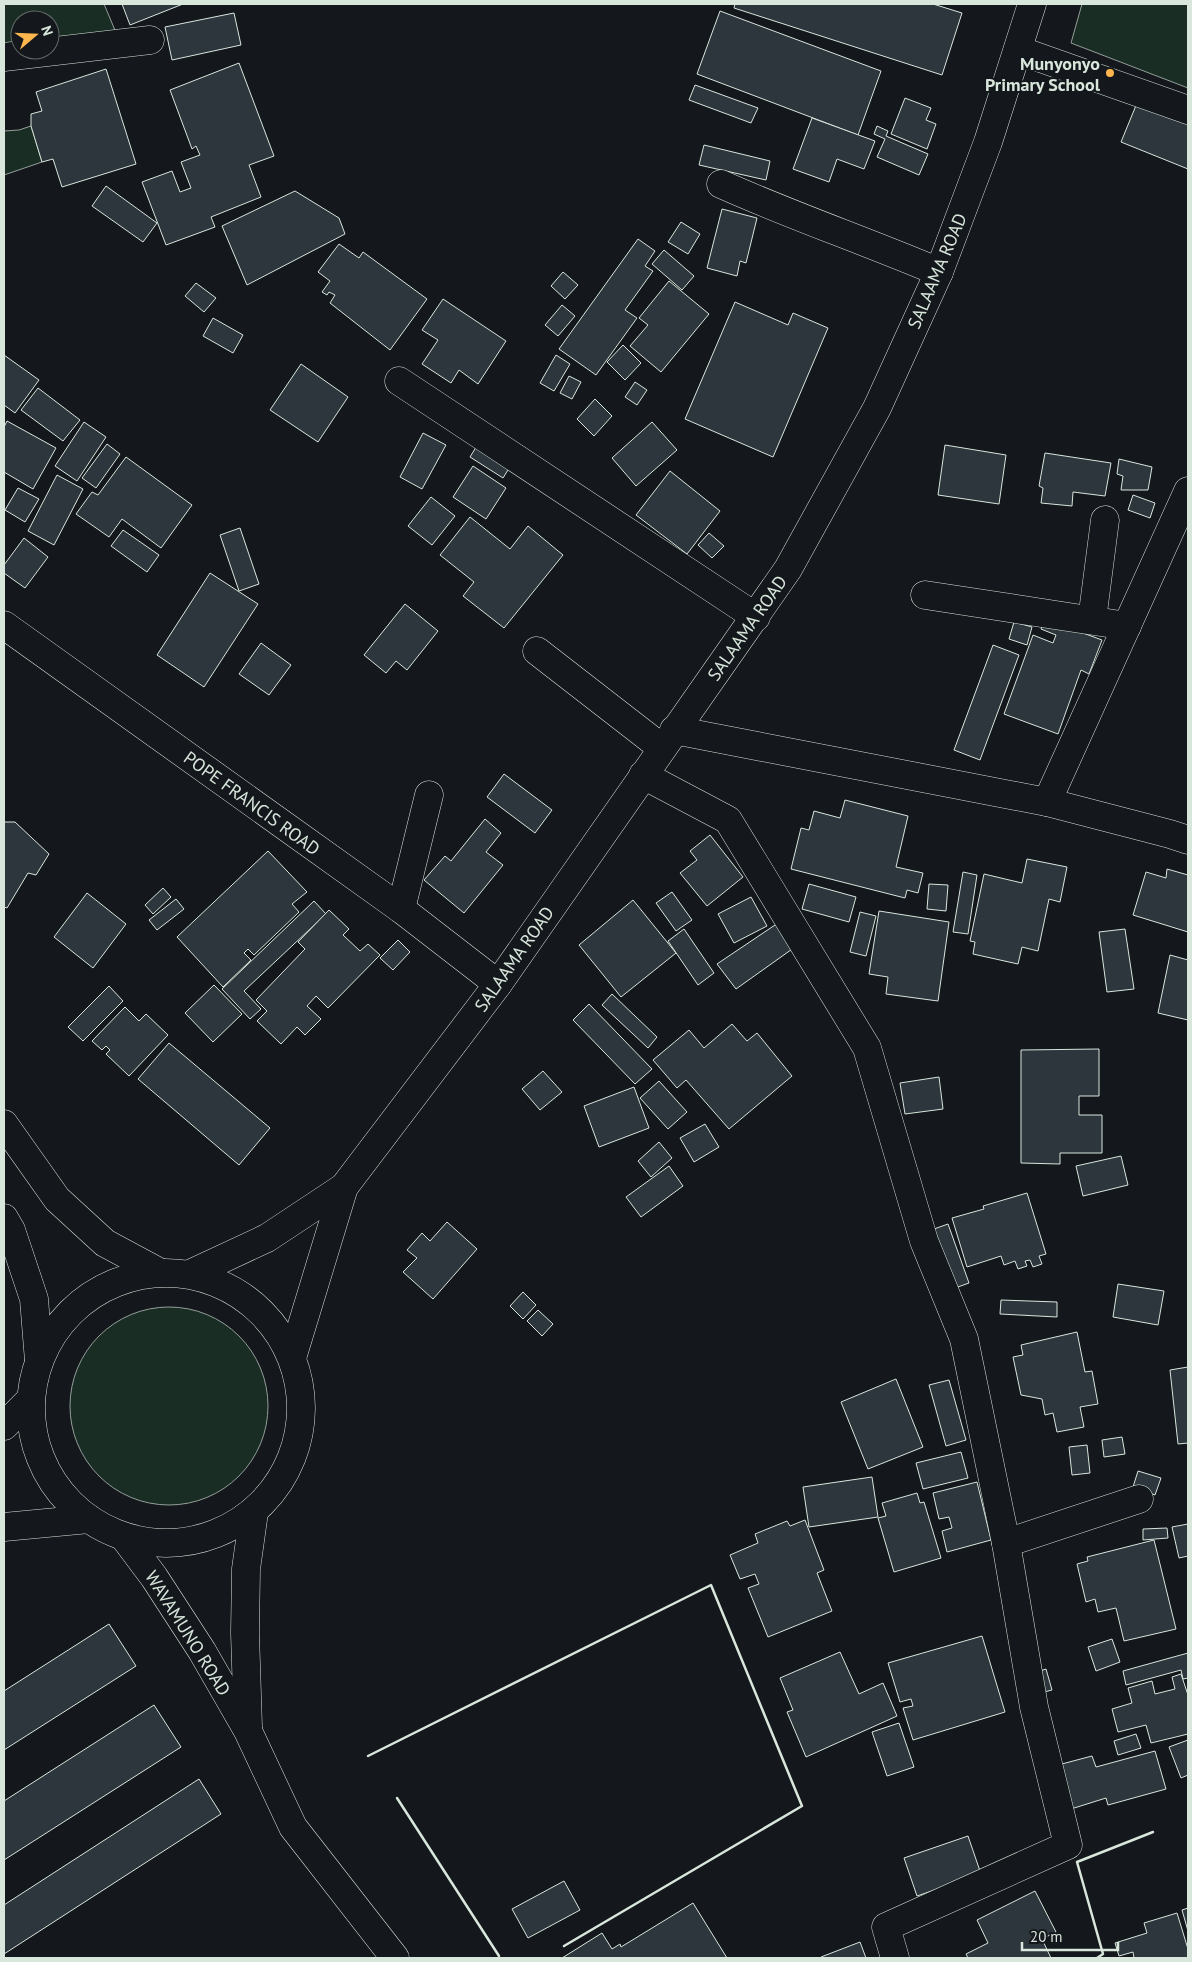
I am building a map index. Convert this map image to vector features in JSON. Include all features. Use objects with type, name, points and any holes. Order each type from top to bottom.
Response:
[{"type":"main road","name":"SALAAMA ROAD","points":[[190,1274],[267,1238],[344,1187],[498,984],[788,569],[877,408],[939,272],[988,142],[1032,4]]},
{"type":"main road","points":[[4,57],[150,40]]},
{"type":"main road","points":[[1018,50],[1188,110]]},
{"type":"main road","points":[[720,184],[762,203],[875,245],[939,272]]},
{"type":"main road","points":[[399,382],[756,616]]},
{"type":"main road","points":[[1046,802],[1188,491]]},
{"type":"main road","points":[[1092,620],[1105,520]]},
{"type":"main road","points":[[926,595],[1127,626]]},
{"type":"main road","name":"POPE FRANCIS ROAD","points":[[4,625],[401,909],[498,984]]},
{"type":"main road","points":[[537,651],[668,739],[1046,802],[1188,840]]},
{"type":"main road","points":[[643,775],[728,820],[867,1048],[924,1241],[964,1339],[1006,1543],[1034,1707],[1068,1845],[886,1927],[896,1958]]},
{"type":"main road","points":[[401,909],[429,795]]},
{"type":"main road","points":[[4,1124],[58,1200],[105,1243],[158,1272]]},
{"type":"main road","name":"SALAAMA ROAD","points":[[292,1358],[344,1187]]},
{"type":"main road","points":[[4,1218],[11,1230],[34,1299],[39,1361],[31,1399],[34,1434],[44,1467],[63,1496],[89,1520],[106,1530],[124,1537],[157,1544],[192,1542],[225,1531],[254,1512],[282,1480],[297,1442],[301,1399],[292,1358],[279,1334],[262,1312],[240,1295],[216,1282],[190,1274],[158,1272],[120,1280],[85,1299],[58,1326],[39,1361]]},
{"type":"main road","points":[[4,1426],[31,1399]]},
{"type":"main road","points":[[1006,1543],[1138,1499]]},
{"type":"main road","name":"WAVAMUNO ROAD","points":[[248,1730],[244,1633],[246,1569],[254,1512]]},
{"type":"main road","points":[[4,1527],[89,1520]]},
{"type":"main road","name":"WAVAMUNO ROAD","points":[[124,1537],[154,1577],[248,1730],[293,1827],[395,1958]]},
{"type":"green space","points":[[4,4],[104,4],[117,35],[60,39],[60,10],[10,10],[10,43],[4,43]]},
{"type":"green space","points":[[1082,4],[1188,4],[1188,88],[1071,43]]},
{"type":"green space","points":[[31,126],[42,162],[4,175],[4,131],[19,130]]},
{"type":"green space","points":[[169,1307],[188,1309],[207,1315],[224,1324],[239,1336],[251,1351],[260,1368],[266,1387],[268,1406],[266,1425],[260,1444],[251,1461],[239,1476],[224,1488],[207,1497],[188,1503],[169,1505],[150,1503],[131,1497],[114,1488],[99,1476],[87,1461],[78,1444],[72,1425],[70,1406],[72,1387],[78,1368],[87,1351],[99,1336],[114,1324],[131,1315],[150,1309]]},
{"type":"building","points":[[122,4],[183,4],[130,25]]},
{"type":"building","points":[[735,4],[933,4],[962,13],[942,75],[734,8]]},
{"type":"building","points":[[720,11],[881,71],[858,135],[697,74]]},
{"type":"building","points":[[234,13],[241,45],[172,60],[165,27]]},
{"type":"building","points":[[239,63],[274,156],[249,165],[261,197],[211,217],[215,227],[166,245],[142,182],[172,171],[180,192],[191,188],[181,162],[200,155],[196,146],[192,149],[170,90]]},
{"type":"building","points":[[106,69],[136,164],[62,187],[53,159],[42,162],[31,126],[31,114],[42,111],[36,92]]},
{"type":"building","points":[[695,85],[758,108],[751,123],[689,100]]},
{"type":"building","points":[[905,98],[931,108],[926,120],[936,124],[927,149],[891,134]]},
{"type":"building","points":[[1137,103],[1188,123],[1188,169],[1121,142]]},
{"type":"building","points":[[812,118],[875,141],[864,169],[837,159],[829,182],[793,169]]},
{"type":"building","points":[[877,126],[888,131],[886,136],[928,154],[919,175],[877,157],[885,139],[874,134]]},
{"type":"building","points":[[704,145],[770,161],[766,180],[699,165]]},
{"type":"building","points":[[106,186],[157,223],[143,242],[92,206]]},
{"type":"building","points":[[295,191],[339,218],[345,234],[247,285],[222,226]]},
{"type":"building","points":[[722,209],[757,218],[746,263],[740,261],[737,276],[707,268]]},
{"type":"building","points":[[681,222],[700,234],[688,254],[668,242]]},
{"type":"building","points":[[638,239],[655,251],[645,266],[653,271],[625,310],[637,318],[596,375],[559,349]]},
{"type":"building","points":[[339,244],[359,258],[363,252],[427,299],[390,350],[330,303],[335,295],[329,292],[327,295],[322,292],[330,281],[318,272]]},
{"type":"building","points":[[664,250],[694,276],[682,290],[652,264]]},
{"type":"building","points":[[563,272],[578,285],[565,299],[551,286]]},
{"type":"building","points":[[669,281],[709,314],[661,372],[630,346],[648,325],[639,318]]},
{"type":"building","points":[[196,283],[216,298],[204,312],[185,296]]},
{"type":"building","points":[[443,299],[506,341],[478,384],[459,370],[451,383],[422,364],[438,340],[422,330]]},
{"type":"building","points":[[735,302],[788,325],[793,313],[828,328],[773,457],[685,419]]},
{"type":"building","points":[[562,305],[575,316],[558,336],[545,325]]},
{"type":"building","points":[[213,318],[243,335],[233,353],[203,336]]},
{"type":"building","points":[[623,345],[641,363],[625,380],[607,362]]},
{"type":"building","points":[[4,355],[39,380],[15,413],[4,405]]},
{"type":"building","points":[[556,355],[570,364],[554,391],[540,383]]},
{"type":"building","points":[[301,364],[348,397],[318,442],[270,410]]},
{"type":"building","points":[[569,376],[581,382],[572,399],[560,393]]},
{"type":"building","points":[[635,382],[647,390],[637,405],[625,397]]},
{"type":"building","points":[[38,388],[80,420],[63,441],[21,410]]},
{"type":"building","points":[[595,399],[612,416],[594,436],[577,419]]},
{"type":"building","points":[[7,421],[56,448],[33,489],[4,472],[4,427]]},
{"type":"building","points":[[84,422],[106,437],[77,481],[55,466]]},
{"type":"building","points":[[652,422],[677,450],[636,486],[612,458]]},
{"type":"building","points":[[423,433],[446,445],[422,489],[400,477]]},
{"type":"building","points":[[107,444],[120,454],[96,488],[82,478]]},
{"type":"building","points":[[478,444],[511,465],[503,478],[470,457]]},
{"type":"building","points":[[945,445],[1006,455],[999,504],[938,495]]},
{"type":"building","points":[[1045,453],[1111,463],[1105,496],[1073,492],[1072,506],[1041,503],[1043,488],[1039,486]]},
{"type":"building","points":[[126,457],[192,505],[161,548],[122,519],[109,537],[76,514],[92,492],[98,495]]},
{"type":"building","points":[[1119,459],[1152,467],[1148,490],[1121,490],[1123,476],[1117,474]]},
{"type":"building","points":[[473,466],[506,488],[486,519],[453,497]]},
{"type":"building","points":[[670,471],[720,511],[687,554],[636,515]]},
{"type":"building","points":[[57,475],[83,489],[54,545],[28,531]]},
{"type":"building","points":[[18,488],[39,499],[25,522],[5,510]]},
{"type":"building","points":[[1133,495],[1155,503],[1150,518],[1128,510]]},
{"type":"building","points":[[431,497],[455,516],[432,545],[408,526]]},
{"type":"building","points":[[470,517],[510,549],[528,526],[563,555],[504,628],[463,596],[474,582],[440,555]]},
{"type":"building","points":[[240,528],[259,584],[239,591],[220,535]]},
{"type":"building","points":[[123,530],[159,555],[147,572],[111,546]]},
{"type":"building","points":[[709,533],[724,546],[712,558],[698,545]]},
{"type":"building","points":[[24,538],[48,557],[25,588],[4,573],[4,565]]},
{"type":"building","points":[[210,573],[258,604],[204,687],[157,655]]},
{"type":"building","points":[[405,604],[438,631],[407,670],[396,661],[386,673],[364,655]]},
{"type":"building","points":[[1045,619],[1102,640],[1089,674],[1081,670],[1058,734],[1004,714],[1033,635],[1053,643],[1056,635],[1041,629]]},
{"type":"building","points":[[1014,622],[1032,627],[1027,645],[1009,639]]},
{"type":"building","points":[[261,643],[291,665],[269,695],[239,674]]},
{"type":"building","points":[[993,645],[1019,655],[980,760],[954,750]]},
{"type":"building","points":[[504,774],[552,810],[535,833],[487,797]]},
{"type":"building","points":[[845,800],[908,816],[896,867],[923,873],[918,893],[907,890],[905,898],[791,869],[801,828],[809,830],[814,811],[840,818]]},
{"type":"building","points":[[485,819],[501,833],[486,852],[503,865],[464,913],[424,880],[445,856],[451,861]]},
{"type":"building","points":[[4,822],[15,822],[49,854],[36,875],[28,873],[7,908],[4,907]]},
{"type":"building","points":[[710,835],[743,877],[707,906],[680,873],[697,860],[690,851]]},
{"type":"building","points":[[268,851],[307,892],[292,904],[299,912],[254,955],[248,949],[244,953],[251,960],[223,987],[177,937]]},
{"type":"building","points":[[1027,859],[1067,867],[1060,902],[1049,899],[1038,951],[1022,947],[1018,964],[973,954],[975,942],[970,941],[984,874],[1022,883]]},
{"type":"building","points":[[1167,869],[1188,875],[1188,932],[1133,915],[1146,872],[1166,878]]},
{"type":"building","points":[[963,872],[977,875],[968,934],[953,932]]},
{"type":"building","points":[[809,884],[856,897],[849,922],[802,909]]},
{"type":"building","points":[[929,884],[948,885],[946,911],[927,909]]},
{"type":"building","points":[[163,888],[171,897],[153,914],[145,905]]},
{"type":"building","points":[[672,892],[692,920],[676,931],[656,903]]},
{"type":"building","points":[[87,893],[126,924],[93,968],[54,937]]},
{"type":"building","points":[[751,897],[767,926],[734,943],[718,914]]},
{"type":"building","points":[[176,899],[184,909],[157,930],[149,920]]},
{"type":"building","points":[[633,900],[676,953],[621,997],[579,945]]},
{"type":"building","points":[[314,901],[326,914],[244,991],[261,1009],[250,1019],[222,989]]},
{"type":"building","points":[[329,910],[349,929],[343,935],[360,951],[368,944],[380,955],[328,1008],[316,996],[307,1006],[321,1019],[305,1035],[297,1027],[281,1044],[257,1021],[267,1011],[256,1000],[305,949],[298,942]]},
{"type":"building","points":[[879,911],[949,922],[938,1001],[886,994],[888,977],[869,974]]},
{"type":"building","points":[[860,912],[876,916],[866,956],[850,952]]},
{"type":"building","points":[[778,923],[795,947],[736,989],[717,964]]},
{"type":"building","points":[[684,929],[714,973],[698,985],[668,941]]},
{"type":"building","points":[[1125,929],[1134,989],[1107,992],[1099,932]]},
{"type":"building","points":[[398,940],[410,952],[393,970],[380,958]]},
{"type":"building","points":[[1170,955],[1188,960],[1188,1020],[1158,1013]]},
{"type":"building","points":[[214,985],[242,1014],[213,1042],[185,1013]]},
{"type":"building","points":[[109,986],[123,1001],[83,1041],[68,1027]]},
{"type":"building","points":[[612,994],[657,1037],[648,1048],[602,1005]]},
{"type":"building","points":[[589,1004],[652,1069],[635,1084],[573,1020]]},
{"type":"building","points":[[125,1007],[139,1021],[146,1014],[168,1035],[129,1076],[106,1054],[110,1050],[106,1046],[102,1050],[92,1041]]},
{"type":"building","points":[[732,1024],[747,1041],[757,1033],[792,1076],[729,1129],[686,1080],[677,1088],[653,1060],[689,1030],[704,1048]]},
{"type":"building","points":[[169,1043],[270,1128],[239,1165],[138,1079]]},
{"type":"building","points":[[1099,1049],[1099,1096],[1079,1096],[1079,1115],[1102,1115],[1102,1153],[1060,1153],[1060,1164],[1021,1163],[1021,1050]]},
{"type":"building","points":[[543,1071],[562,1092],[540,1110],[522,1089]]},
{"type":"building","points":[[939,1077],[943,1109],[905,1114],[900,1083]]},
{"type":"building","points":[[659,1081],[687,1112],[668,1129],[640,1098]]},
{"type":"building","points":[[634,1087],[649,1128],[599,1147],[584,1106]]},
{"type":"building","points":[[705,1124],[719,1147],[694,1162],[680,1138]]},
{"type":"building","points":[[659,1142],[672,1158],[651,1177],[638,1161]]},
{"type":"building","points":[[1121,1156],[1128,1185],[1083,1196],[1076,1166]]},
{"type":"building","points":[[669,1166],[683,1186],[641,1217],[626,1197]]},
{"type":"building","points":[[1027,1193],[1046,1254],[1039,1256],[1042,1264],[1033,1267],[1030,1260],[1025,1261],[1027,1266],[1018,1269],[1015,1261],[1004,1265],[1001,1256],[967,1267],[952,1218],[984,1209],[983,1206]]},
{"type":"building","points":[[447,1222],[477,1249],[433,1299],[403,1272],[417,1258],[407,1250],[422,1233],[430,1241]]},
{"type":"building","points":[[948,1224],[969,1283],[955,1288],[934,1229]]},
{"type":"building","points":[[1118,1284],[1164,1291],[1158,1325],[1113,1317]]},
{"type":"building","points":[[523,1292],[536,1305],[523,1319],[510,1306]]},
{"type":"building","points":[[1001,1300],[1057,1302],[1057,1317],[1000,1314]]},
{"type":"building","points":[[538,1310],[553,1324],[542,1336],[527,1321]]},
{"type":"building","points":[[1077,1332],[1085,1372],[1092,1371],[1098,1404],[1080,1407],[1084,1427],[1057,1432],[1053,1413],[1045,1415],[1042,1399],[1021,1395],[1013,1357],[1023,1355],[1021,1345]]},
{"type":"building","points":[[1188,1367],[1188,1443],[1178,1444],[1170,1370]]},
{"type":"building","points":[[896,1379],[923,1447],[868,1469],[841,1402]]},
{"type":"building","points":[[949,1380],[966,1440],[946,1446],[929,1385]]},
{"type":"building","points":[[1122,1437],[1125,1454],[1104,1457],[1102,1440]]},
{"type":"building","points":[[1087,1445],[1090,1473],[1072,1475],[1069,1447]]},
{"type":"building","points":[[961,1452],[968,1478],[923,1489],[916,1463]]},
{"type":"building","points":[[1138,1471],[1161,1478],[1155,1495],[1133,1487]]},
{"type":"building","points":[[872,1477],[878,1517],[809,1527],[803,1487]]},
{"type":"building","points":[[977,1482],[991,1540],[947,1552],[942,1531],[952,1528],[949,1517],[939,1519],[933,1493]]},
{"type":"building","points":[[917,1493],[920,1503],[924,1502],[941,1558],[894,1572],[878,1518],[886,1516],[882,1503]]},
{"type":"building","points":[[805,1520],[824,1570],[817,1573],[832,1611],[768,1637],[748,1588],[759,1584],[755,1574],[740,1579],[730,1555],[758,1543],[755,1534],[787,1521],[790,1526]]},
{"type":"building","points":[[1188,1524],[1188,1556],[1179,1558],[1172,1527]]},
{"type":"building","points":[[1167,1528],[1168,1538],[1143,1540],[1143,1529]]},
{"type":"building","points":[[1154,1540],[1176,1629],[1124,1641],[1116,1608],[1098,1612],[1095,1599],[1086,1602],[1077,1564],[1088,1561],[1087,1557]]},
{"type":"building","points":[[109,1624],[136,1666],[4,1750],[4,1691]]},
{"type":"building","points":[[982,1636],[1005,1712],[913,1740],[903,1708],[913,1706],[911,1699],[900,1702],[888,1663]]},
{"type":"building","points":[[1112,1639],[1120,1662],[1096,1671],[1088,1647]]},
{"type":"building","points":[[840,1652],[859,1694],[883,1683],[897,1716],[806,1757],[787,1712],[793,1710],[780,1678]]},
{"type":"building","points":[[1188,1653],[1188,1678],[1183,1679],[1181,1670],[1126,1685],[1123,1671]]},
{"type":"building","points":[[1046,1669],[1052,1690],[1040,1693],[1034,1673]]},
{"type":"building","points":[[1181,1674],[1188,1695],[1188,1734],[1151,1743],[1146,1725],[1118,1732],[1112,1709],[1132,1703],[1128,1688],[1152,1681],[1155,1694],[1175,1689],[1172,1677]]},
{"type":"building","points":[[154,1705],[181,1747],[4,1860],[4,1801]]},
{"type":"building","points":[[899,1723],[914,1767],[887,1776],[872,1732]]},
{"type":"building","points":[[1136,1734],[1141,1748],[1118,1755],[1114,1741]]},
{"type":"building","points":[[1188,1740],[1188,1775],[1181,1778],[1169,1747]]},
{"type":"building","points":[[1155,1751],[1166,1789],[1108,1805],[1106,1798],[1071,1809],[1058,1765],[1092,1756],[1096,1767]]},
{"type":"building","points":[[199,1779],[221,1814],[4,1954],[4,1905]]},
{"type":"building","points":[[968,1836],[981,1874],[917,1896],[904,1858]]},
{"type":"building","points":[[564,1881],[580,1910],[528,1938],[512,1909]]},
{"type":"building","points":[[1035,1891],[1056,1932],[1042,1939],[1051,1958],[968,1958],[966,1954],[988,1943],[977,1920]]},
{"type":"building","points":[[693,1903],[727,1958],[562,1958],[602,1933],[612,1949],[620,1944],[621,1947]]},
{"type":"building","points":[[1188,1908],[1188,1931],[1182,1910]]},
{"type":"building","points":[[1177,1913],[1188,1949],[1188,1958],[1134,1958],[1133,1952],[1119,1956],[1115,1943],[1147,1933],[1144,1923]]},
{"type":"building","points":[[860,1942],[866,1958],[821,1958],[821,1957]]},
{"type":"wall","points":[[368,1756],[711,1585],[802,1806],[564,1946]]},
{"type":"wall","points":[[397,1798],[499,1956]]},
{"type":"wall","points":[[1097,1958],[1103,1954],[1077,1862],[1153,1832]]},
{"type":"place","name":"Munyonyo Primary School","points":[[1110,73]]}]
